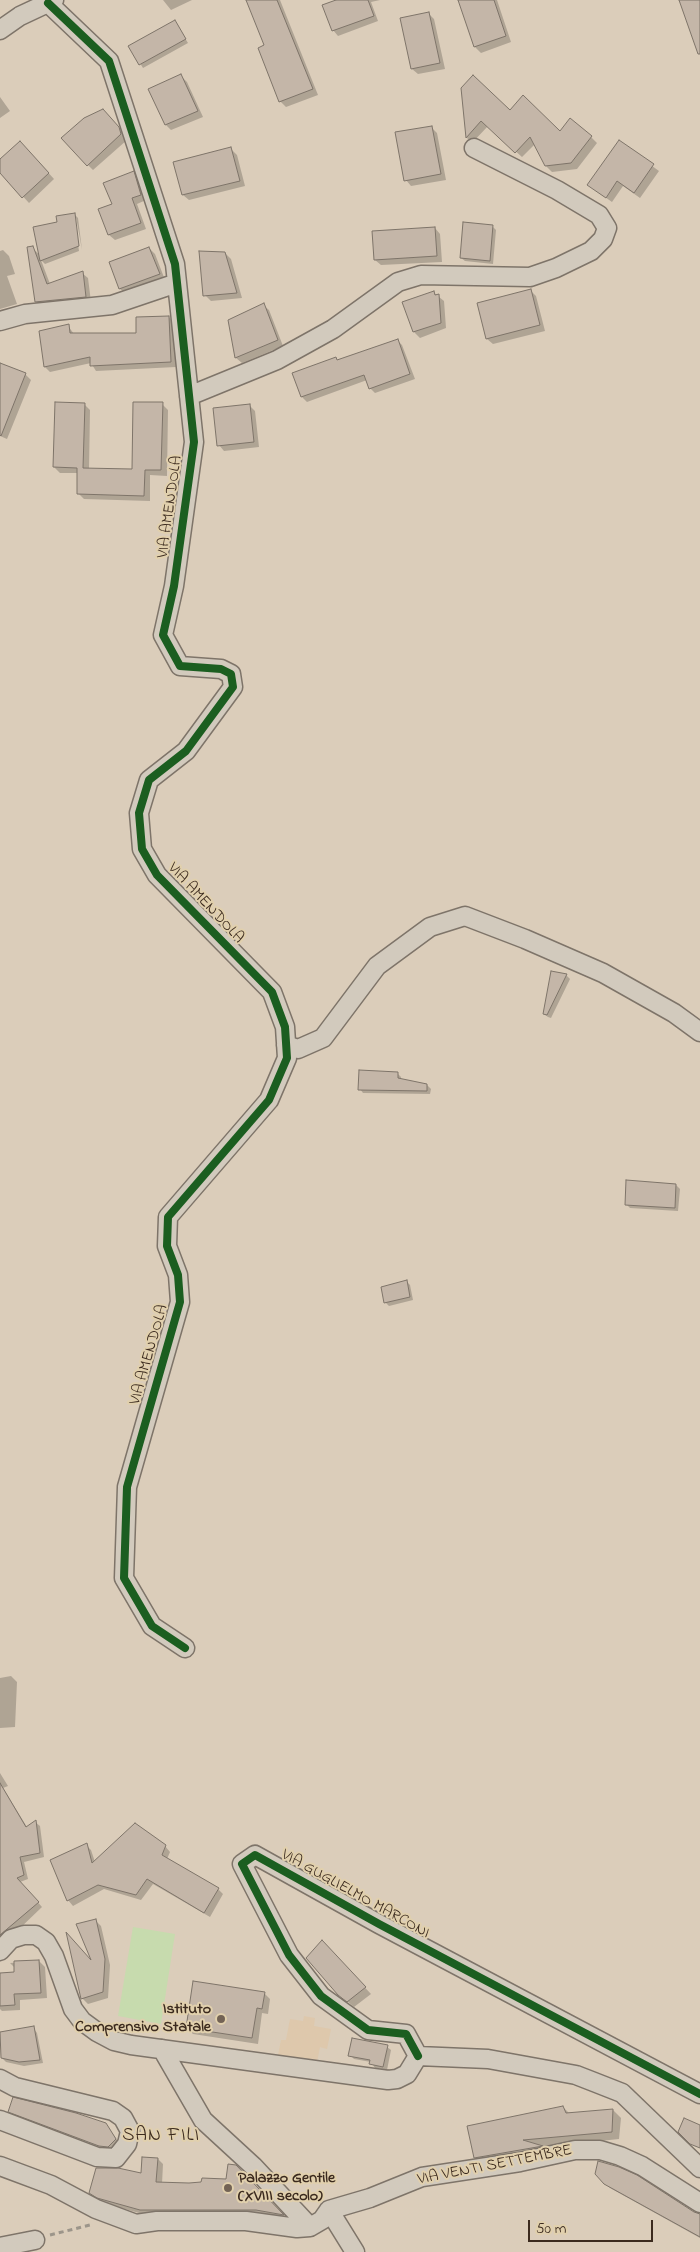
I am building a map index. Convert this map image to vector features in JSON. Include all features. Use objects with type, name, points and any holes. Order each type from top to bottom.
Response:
[{"type":"street","points":[[0,30],[20,8],[51,2]]},
{"type":"street","name":"VIA AMENDOLA","points":[[51,2],[109,61],[175,264],[194,442],[174,586],[162,635],[180,666],[221,669],[230,674],[234,687],[186,750],[149,780],[139,813],[142,849],[157,875],[272,992],[285,1027],[287,1058],[269,1100],[168,1217],[167,1246],[178,1275],[180,1302],[126,1487],[124,1578],[152,1626],[185,1648]]},
{"type":"street","points":[[189,396],[277,360],[333,329],[398,282],[421,275],[530,277],[556,268],[591,251],[603,239],[607,228],[599,215],[557,190],[474,148]]},
{"type":"street","points":[[0,321],[25,314],[112,305],[177,283]]},
{"type":"street","points":[[286,1045],[298,1049],[322,1038],[377,966],[430,927],[464,916],[604,972],[674,1013],[700,1032]]},
{"type":"street","name":"VIA GUGLIELMO MARCONI","points":[[418,2056],[406,2034],[368,2030],[321,1996],[289,1955],[242,1864],[255,1855],[379,1924],[700,2094]]},
{"type":"street","points":[[0,1951],[10,1939],[24,1935],[36,1935],[46,1942],[54,1956],[73,2009],[82,2021],[114,2041],[388,2080],[397,2079],[407,2074],[418,2056],[488,2059],[576,2075],[622,2093],[700,2168]]},
{"type":"street","points":[[162,2049],[203,2120],[253,2166],[310,2226]]},
{"type":"street","points":[[0,2079],[15,2087],[113,2111],[123,2118],[130,2131],[126,2144],[116,2158],[97,2157],[0,2120]]},
{"type":"street","name":"VIA VENTI SETTEMBRE","points":[[310,2226],[322,2220],[329,2210],[370,2198],[422,2177],[502,2165],[576,2150],[600,2150],[620,2156],[642,2166],[700,2203]]},
{"type":"street","points":[[0,2166],[51,2185],[96,2209],[136,2224],[246,2221],[297,2228],[310,2226]]},
{"type":"street","points":[[329,2210],[355,2252]]},
{"type":"street","points":[[0,2247],[35,2240]]},
{"type":"path","points":[[35,2240],[97,2224]]},
{"type":"shaded area","points":[[304,2016],[315,2018],[314,2026],[331,2029],[327,2049],[320,2047],[317,2062],[278,2055],[281,2040],[286,2040],[290,2019],[303,2021]]},
{"type":"green space","points":[[133,1927],[175,1934],[161,2024],[118,2016]]},
{"type":"building","points":[[246,0],[277,0],[313,89],[279,102],[258,48],[264,45]]},
{"type":"building","points":[[336,0],[368,0],[374,16],[332,31],[322,5]]},
{"type":"building","points":[[458,0],[494,0],[506,36],[474,47]]},
{"type":"building","points":[[679,0],[700,0],[700,54],[698,54]]},
{"type":"building","points":[[429,12],[440,63],[411,69],[400,18]]},
{"type":"building","points":[[175,20],[186,39],[139,65],[128,46]]},
{"type":"building","points":[[181,74],[198,111],[165,125],[148,89]]},
{"type":"building","points":[[473,75],[510,110],[523,95],[560,131],[570,118],[592,136],[571,163],[545,166],[530,137],[515,153],[481,121],[466,138],[461,88]]},
{"type":"building","points":[[103,109],[119,127],[121,134],[87,166],[61,138],[84,118]]},
{"type":"building","points":[[432,126],[441,174],[404,181],[395,132]]},
{"type":"building","points":[[619,140],[654,164],[634,193],[617,181],[606,198],[587,185]]},
{"type":"building","points":[[20,141],[49,173],[22,198],[0,173],[0,159]]},
{"type":"building","points":[[231,147],[240,181],[182,195],[173,162]]},
{"type":"building","points":[[134,171],[141,195],[132,198],[141,223],[108,235],[98,209],[112,204],[103,183]]},
{"type":"building","points":[[75,213],[79,246],[40,261],[33,227],[57,222],[56,216]]},
{"type":"building","points":[[463,222],[493,225],[490,261],[460,258]]},
{"type":"building","points":[[435,227],[437,256],[374,260],[372,231]]},
{"type":"building","points":[[33,246],[47,284],[83,271],[86,297],[35,302],[27,247]]},
{"type":"building","points":[[149,247],[160,274],[119,289],[109,262]]},
{"type":"building","points":[[199,251],[225,252],[237,293],[203,296]]},
{"type":"building","points":[[531,289],[540,325],[486,339],[477,303]]},
{"type":"building","points":[[434,291],[435,295],[439,294],[441,323],[413,332],[402,302]]},
{"type":"building","points":[[264,303],[278,340],[235,358],[228,320]]},
{"type":"building","points":[[169,316],[171,362],[90,366],[90,357],[44,367],[39,331],[69,324],[70,333],[136,333],[136,317]]},
{"type":"building","points":[[398,339],[410,374],[369,389],[364,375],[301,397],[292,373],[336,357],[337,360]]},
{"type":"building","points":[[0,363],[26,373],[1,436],[0,435]]},
{"type":"building","points":[[55,402],[85,403],[83,468],[132,469],[133,402],[163,402],[161,470],[145,470],[144,496],[77,494],[77,468],[53,467]]},
{"type":"building","points":[[250,404],[254,442],[217,446],[213,408]]},
{"type":"building","points":[[551,971],[567,974],[547,1015],[543,1014]]},
{"type":"building","points":[[359,1070],[398,1072],[398,1078],[427,1084],[427,1091],[358,1090]]},
{"type":"building","points":[[626,1180],[676,1184],[675,1208],[625,1205]]},
{"type":"building","points":[[407,1280],[410,1297],[384,1303],[381,1287]]},
{"type":"building","points":[[0,1783],[26,1827],[36,1820],[40,1853],[20,1857],[24,1875],[17,1878],[39,1902],[0,1935]]},
{"type":"building","points":[[135,1823],[166,1845],[162,1855],[219,1888],[204,1913],[147,1879],[136,1895],[98,1885],[67,1901],[50,1860],[87,1843],[92,1863]]},
{"type":"building","points":[[96,1919],[105,1959],[103,1992],[81,1999],[66,1932],[91,1960],[76,1924]]},
{"type":"building","points":[[322,1940],[366,1987],[347,2002],[338,1995],[306,1958]]},
{"type":"building","points":[[39,1960],[41,1993],[14,1994],[15,2005],[0,2006],[0,1973],[14,1972],[14,1961]]},
{"type":"building","name":"Istituto Comprensivo Statale","points":[[193,1981],[265,1992],[262,2009],[257,2008],[252,2038],[186,2028]]},
{"type":"building","points":[[34,2026],[40,2060],[19,2062],[1,2058],[0,2032]]},
{"type":"building","points":[[352,2038],[388,2045],[383,2067],[369,2064],[370,2060],[348,2056]]},
{"type":"building","points":[[13,2097],[76,2113],[106,2123],[116,2139],[108,2147],[99,2146],[8,2112]]},
{"type":"building","points":[[563,2106],[566,2113],[613,2109],[612,2132],[523,2140],[543,2146],[474,2158],[467,2126]]},
{"type":"building","points":[[684,2118],[700,2125],[700,2148],[690,2144],[678,2132]]},
{"type":"building","points":[[142,2157],[158,2158],[156,2182],[189,2183],[201,2182],[202,2178],[226,2179],[228,2164],[236,2165],[284,2215],[256,2210],[140,2210],[97,2198],[89,2193],[96,2168],[118,2168],[141,2173]]},
{"type":"building","points":[[598,2161],[637,2175],[700,2214],[700,2237],[604,2184],[595,2174]]},
{"type":"cycle path","points":[[48,3],[109,61],[175,264],[194,442],[174,586],[163,635],[180,666],[221,669],[231,674],[233,687],[186,751],[149,780],[139,813],[142,849],[157,875],[272,992],[285,1027],[287,1058],[269,1100],[168,1217],[167,1246],[178,1275],[180,1302],[127,1487],[124,1578],[152,1626],[185,1648]]},
{"type":"cycle path","points":[[418,2056],[406,2034],[368,2030],[321,1996],[289,1955],[242,1864],[255,1855],[379,1924],[700,2094]]},
{"type":"place","name":"Istituto Comprensivo Statale","points":[[221,2019]]},
{"type":"place","name":"Palazzo Gentile (XVIII secolo)","points":[[228,2188]]},
{"type":"district","name":"SAN FILI","points":[[161,2137]]}]
